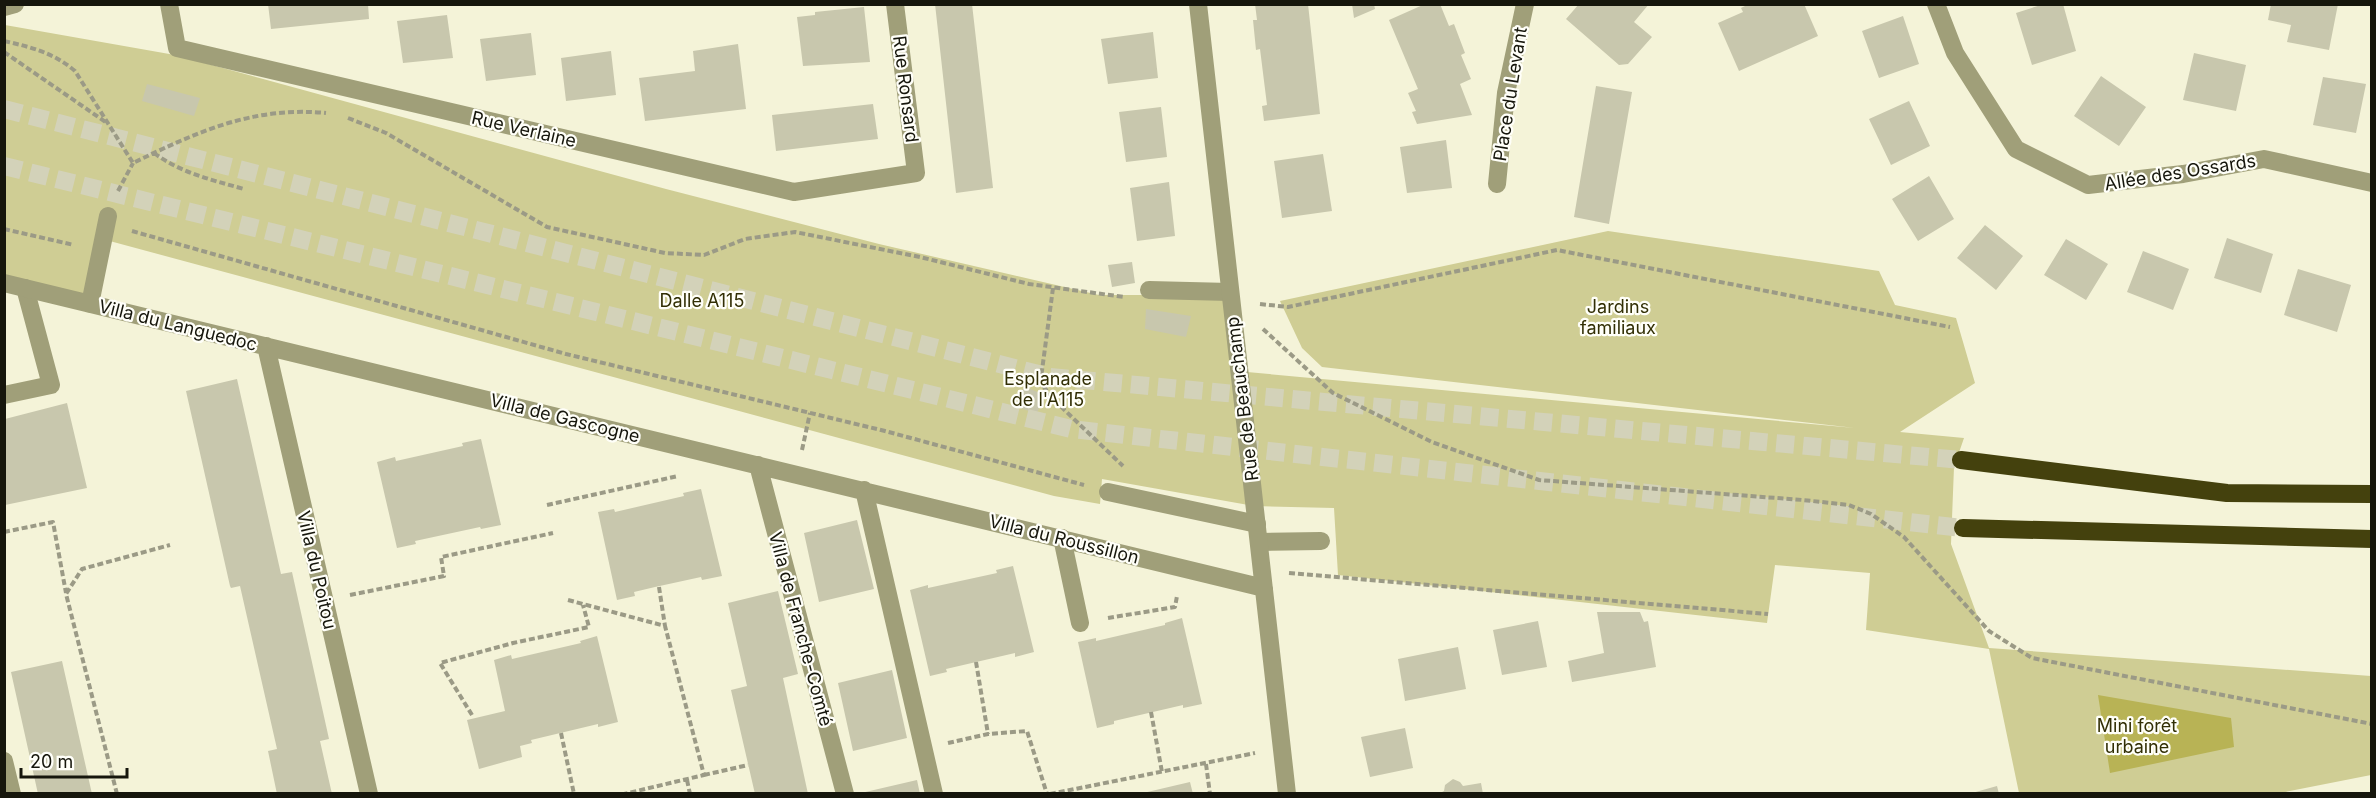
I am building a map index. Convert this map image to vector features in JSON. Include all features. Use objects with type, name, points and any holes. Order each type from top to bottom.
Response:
[{"type":"highway","points":[[1961,460],[2227,493],[2372,494]]},
{"type":"highway","points":[[1963,528],[2372,539]]},
{"type":"street","points":[[4,7],[15,4]]},
{"type":"street","name":"Rue Verlaine","points":[[170,4],[177,48],[794,192],[916,172]]},
{"type":"street","name":"Rue Ronsard","points":[[895,4],[916,172]]},
{"type":"street","name":"Rue de Beauchamp","points":[[1198,4],[1287,794]]},
{"type":"street","name":"Place du Levant","points":[[1497,184],[1506,93],[1525,4]]},
{"type":"street","name":"Allée des Ossards","points":[[1936,4],[1955,53],[2016,149],[2088,185],[2183,174],[2264,159],[2372,183]]},
{"type":"street","points":[[90,304],[107,220]]},
{"type":"street","name":"Villa du Languedoc","points":[[4,283],[266,346]]},
{"type":"street","points":[[4,395],[51,386],[25,288]]},
{"type":"street","points":[[1149,290],[1230,296]]},
{"type":"street","name":"Villa de Gascogne","points":[[266,346],[864,490]]},
{"type":"street","name":"Villa du Poitou","points":[[266,346],[369,794]]},
{"type":"street","name":"Villa de Franche-Comté","points":[[758,465],[845,794]]},
{"type":"street","points":[[1099,489],[1258,533],[1321,541]]},
{"type":"street","points":[[864,490],[934,794]]},
{"type":"street","name":"Villa du Roussillon","points":[[864,490],[1062,538],[1263,579]]},
{"type":"street","points":[[1062,538],[1080,623]]},
{"type":"street","points":[[4,761],[12,794]]},
{"type":"path","points":[[4,41],[36,48],[62,60],[75,71],[133,163],[208,128],[254,116],[301,111],[329,114]]},
{"type":"path","points":[[4,52],[110,125]]},
{"type":"path","points":[[338,115],[386,133],[547,227],[665,253],[704,255],[745,239],[795,232],[920,257],[1029,284],[1129,298]]},
{"type":"path","points":[[154,153],[169,164],[192,175],[244,189]]},
{"type":"path","points":[[107,220],[566,354],[810,412],[1099,489]]},
{"type":"path","points":[[4,229],[101,251]]},
{"type":"path","points":[[1230,296],[1288,308],[1557,250],[1950,327]]},
{"type":"path","points":[[1053,288],[1041,378],[1044,387],[1053,399],[1129,471]]},
{"type":"path","points":[[1230,296],[1333,393],[1432,442],[1539,480],[1849,505],[1871,514],[1904,537],[1989,632],[2032,658],[2372,724]]},
{"type":"path","points":[[805,437],[810,412]]},
{"type":"path","points":[[547,505],[680,476],[688,448]]},
{"type":"path","points":[[4,532],[53,522],[66,594],[117,794]]},
{"type":"path","points":[[324,600],[444,576],[441,557],[554,533]]},
{"type":"path","points":[[66,594],[82,569],[170,545]]},
{"type":"path","points":[[1263,579],[1338,575],[1768,614]]},
{"type":"path","points":[[658,586],[665,626],[704,775]]},
{"type":"path","points":[[568,600],[665,626]]},
{"type":"path","points":[[472,715],[440,663],[513,643],[589,627],[582,604]]},
{"type":"path","points":[[1080,623],[1175,607]]},
{"type":"path","points":[[976,662],[988,734]]},
{"type":"path","points":[[1151,712],[1162,772]]},
{"type":"path","points":[[924,749],[988,734],[1027,731],[1048,794],[1283,747]]},
{"type":"path","points":[[561,733],[574,794]]},
{"type":"path","points":[[1206,764],[1210,794]]},
{"type":"path","points":[[624,794],[748,765]]},
{"type":"path","points":[[687,780],[690,794]]},
{"type":"green space","name":"Esplanade de l'A115","points":[[5,25],[175,55],[666,189],[879,244],[1099,295],[1226,295],[1236,371],[1855,428],[1322,367],[1302,348],[1280,301],[1608,231],[1879,271],[1895,305],[1956,318],[1975,383],[1900,432],[1964,438],[1954,467],[1951,544],[1989,648],[2371,676],[2371,775],[2280,793],[2019,793],[1989,649],[1866,630],[1870,573],[1775,565],[1767,623],[1338,575],[1334,508],[1254,506],[1102,479],[1100,504],[1054,496],[106,240],[93,299],[5,280]]},
{"type":"green space","name":"Mini forêt urbaine","points":[[2098,695],[2231,718],[2234,747],[2110,773]]},
{"type":"building","points":[[268,4],[368,4],[369,19],[271,29]]},
{"type":"building","points":[[935,4],[972,4],[993,188],[956,193]]},
{"type":"building","points":[[1255,4],[1308,4],[1320,114],[1264,121],[1262,106],[1267,105],[1260,49],[1256,50],[1253,20],[1257,20]]},
{"type":"building","points":[[1352,4],[1374,4],[1375,9],[1354,18]]},
{"type":"building","points":[[1425,4],[1440,4],[1449,26],[1454,24],[1465,53],[1461,55],[1471,79],[1460,84],[1472,115],[1417,124],[1412,112],[1416,111],[1408,93],[1418,89],[1389,20]]},
{"type":"building","points":[[1579,4],[1649,4],[1634,22],[1652,37],[1628,64],[1619,65],[1566,19]]},
{"type":"building","points":[[1749,4],[1804,4],[1818,36],[1739,71],[1718,23],[1743,12],[1741,8]]},
{"type":"building","points":[[2044,4],[2063,4],[2076,51],[2032,65],[2016,13]]},
{"type":"building","points":[[2271,4],[2338,4],[2329,50],[2287,42],[2291,25],[2268,20]]},
{"type":"building","points":[[864,7],[870,62],[803,66],[797,17],[815,15],[815,12]]},
{"type":"building","points":[[447,15],[453,58],[403,63],[397,21]]},
{"type":"building","points":[[1903,16],[1919,64],[1879,78],[1862,31]]},
{"type":"building","points":[[1153,32],[1158,78],[1108,84],[1101,39]]},
{"type":"building","points":[[531,33],[536,75],[486,81],[480,39]]},
{"type":"building","points":[[738,44],[746,109],[645,121],[639,78],[695,71],[693,51]]},
{"type":"building","points":[[611,51],[616,95],[566,101],[561,58]]},
{"type":"building","points":[[2194,53],[2246,65],[2236,111],[2183,100]]},
{"type":"building","points":[[2101,76],[2146,107],[2119,146],[2074,116]]},
{"type":"building","points":[[2323,77],[2366,84],[2356,133],[2313,125]]},
{"type":"building","points":[[147,84],[200,98],[194,116],[142,101]]},
{"type":"building","points":[[1596,86],[1632,92],[1609,224],[1574,217]]},
{"type":"building","points":[[1909,101],[1930,146],[1891,165],[1869,119]]},
{"type":"building","points":[[873,104],[878,139],[776,151],[772,115]]},
{"type":"building","points":[[1161,107],[1167,157],[1126,162],[1119,112]]},
{"type":"building","points":[[1446,140],[1452,188],[1407,193],[1400,147]]},
{"type":"building","points":[[1323,154],[1332,211],[1282,218],[1274,161]]},
{"type":"building","points":[[1929,176],[1954,219],[1918,241],[1892,199]]},
{"type":"building","points":[[1169,182],[1175,236],[1137,241],[1130,188]]},
{"type":"building","points":[[1985,225],[2023,256],[1996,290],[1957,258]]},
{"type":"building","points":[[2227,238],[2273,254],[2261,293],[2214,278]]},
{"type":"building","points":[[2066,239],[2108,264],[2086,300],[2044,275]]},
{"type":"building","points":[[2143,251],[2189,269],[2173,310],[2127,292]]},
{"type":"building","points":[[1132,262],[1135,283],[1112,287],[1108,265]]},
{"type":"building","points":[[2298,269],[2351,285],[2337,332],[2284,315]]},
{"type":"building","points":[[1146,309],[1191,316],[1186,337],[1145,329]]},
{"type":"building","points":[[237,379],[281,574],[292,572],[329,739],[320,741],[332,794],[277,794],[268,751],[277,749],[240,586],[231,588],[230,586],[186,391]]},
{"type":"building","points":[[1024,386],[1046,396],[1036,414],[1016,406]]},
{"type":"building","points":[[67,403],[87,488],[5,505],[5,419]]},
{"type":"building","points":[[481,439],[501,525],[481,529],[480,527],[415,541],[416,544],[397,548],[377,462],[395,457],[396,461],[463,446],[462,443]]},
{"type":"building","points":[[701,489],[722,576],[702,580],[701,577],[655,587],[634,592],[635,596],[617,600],[598,512],[614,509],[615,512],[684,496],[683,493]]},
{"type":"building","points":[[857,520],[874,589],[819,602],[804,533]]},
{"type":"building","points":[[1013,566],[1034,652],[1015,657],[1015,653],[946,669],[947,672],[930,676],[910,590],[997,573],[996,570]]},
{"type":"building","points":[[778,591],[798,674],[783,678],[808,794],[755,794],[731,690],[747,686],[728,603]]},
{"type":"building","points":[[1597,612],[1640,612],[1644,622],[1648,621],[1656,667],[1572,682],[1568,661],[1604,653]]},
{"type":"building","points":[[1182,618],[1202,704],[1183,708],[1183,705],[1114,721],[1114,724],[1097,728],[1078,642],[1096,638],[1096,641],[1165,625],[1165,623]]},
{"type":"building","points":[[1538,621],[1547,667],[1502,675],[1493,630]]},
{"type":"building","points":[[597,636],[618,722],[598,727],[598,724],[531,740],[532,743],[520,746],[522,757],[479,769],[467,720],[505,711],[494,660],[511,655],[512,659],[581,643],[580,641]]},
{"type":"building","points":[[1458,647],[1466,689],[1405,701],[1398,659]]},
{"type":"building","points":[[62,661],[92,794],[38,794],[11,672]]},
{"type":"building","points":[[892,670],[907,738],[853,751],[838,683]]},
{"type":"building","points":[[1405,728],[1413,768],[1370,777],[1361,737]]},
{"type":"building","points":[[1453,779],[1463,786],[1481,783],[1483,794],[1438,794],[1444,791],[1445,785]]},
{"type":"building","points":[[917,780],[920,794],[861,794],[861,793]]},
{"type":"building","points":[[1190,782],[1193,794],[1143,794],[1143,793]]},
{"type":"building","points":[[1997,786],[1999,794],[1972,794],[1972,793]]},
{"type":"tunnel","points":[[4,109],[1050,377],[1961,460]]},
{"type":"tunnel","points":[[4,166],[1071,429],[1963,528]]},
{"type":"park label","name":"Dalle A115","points":[[702,300]]},
{"type":"park label","name":"Jardins familiaux","points":[[1618,316]]}]
